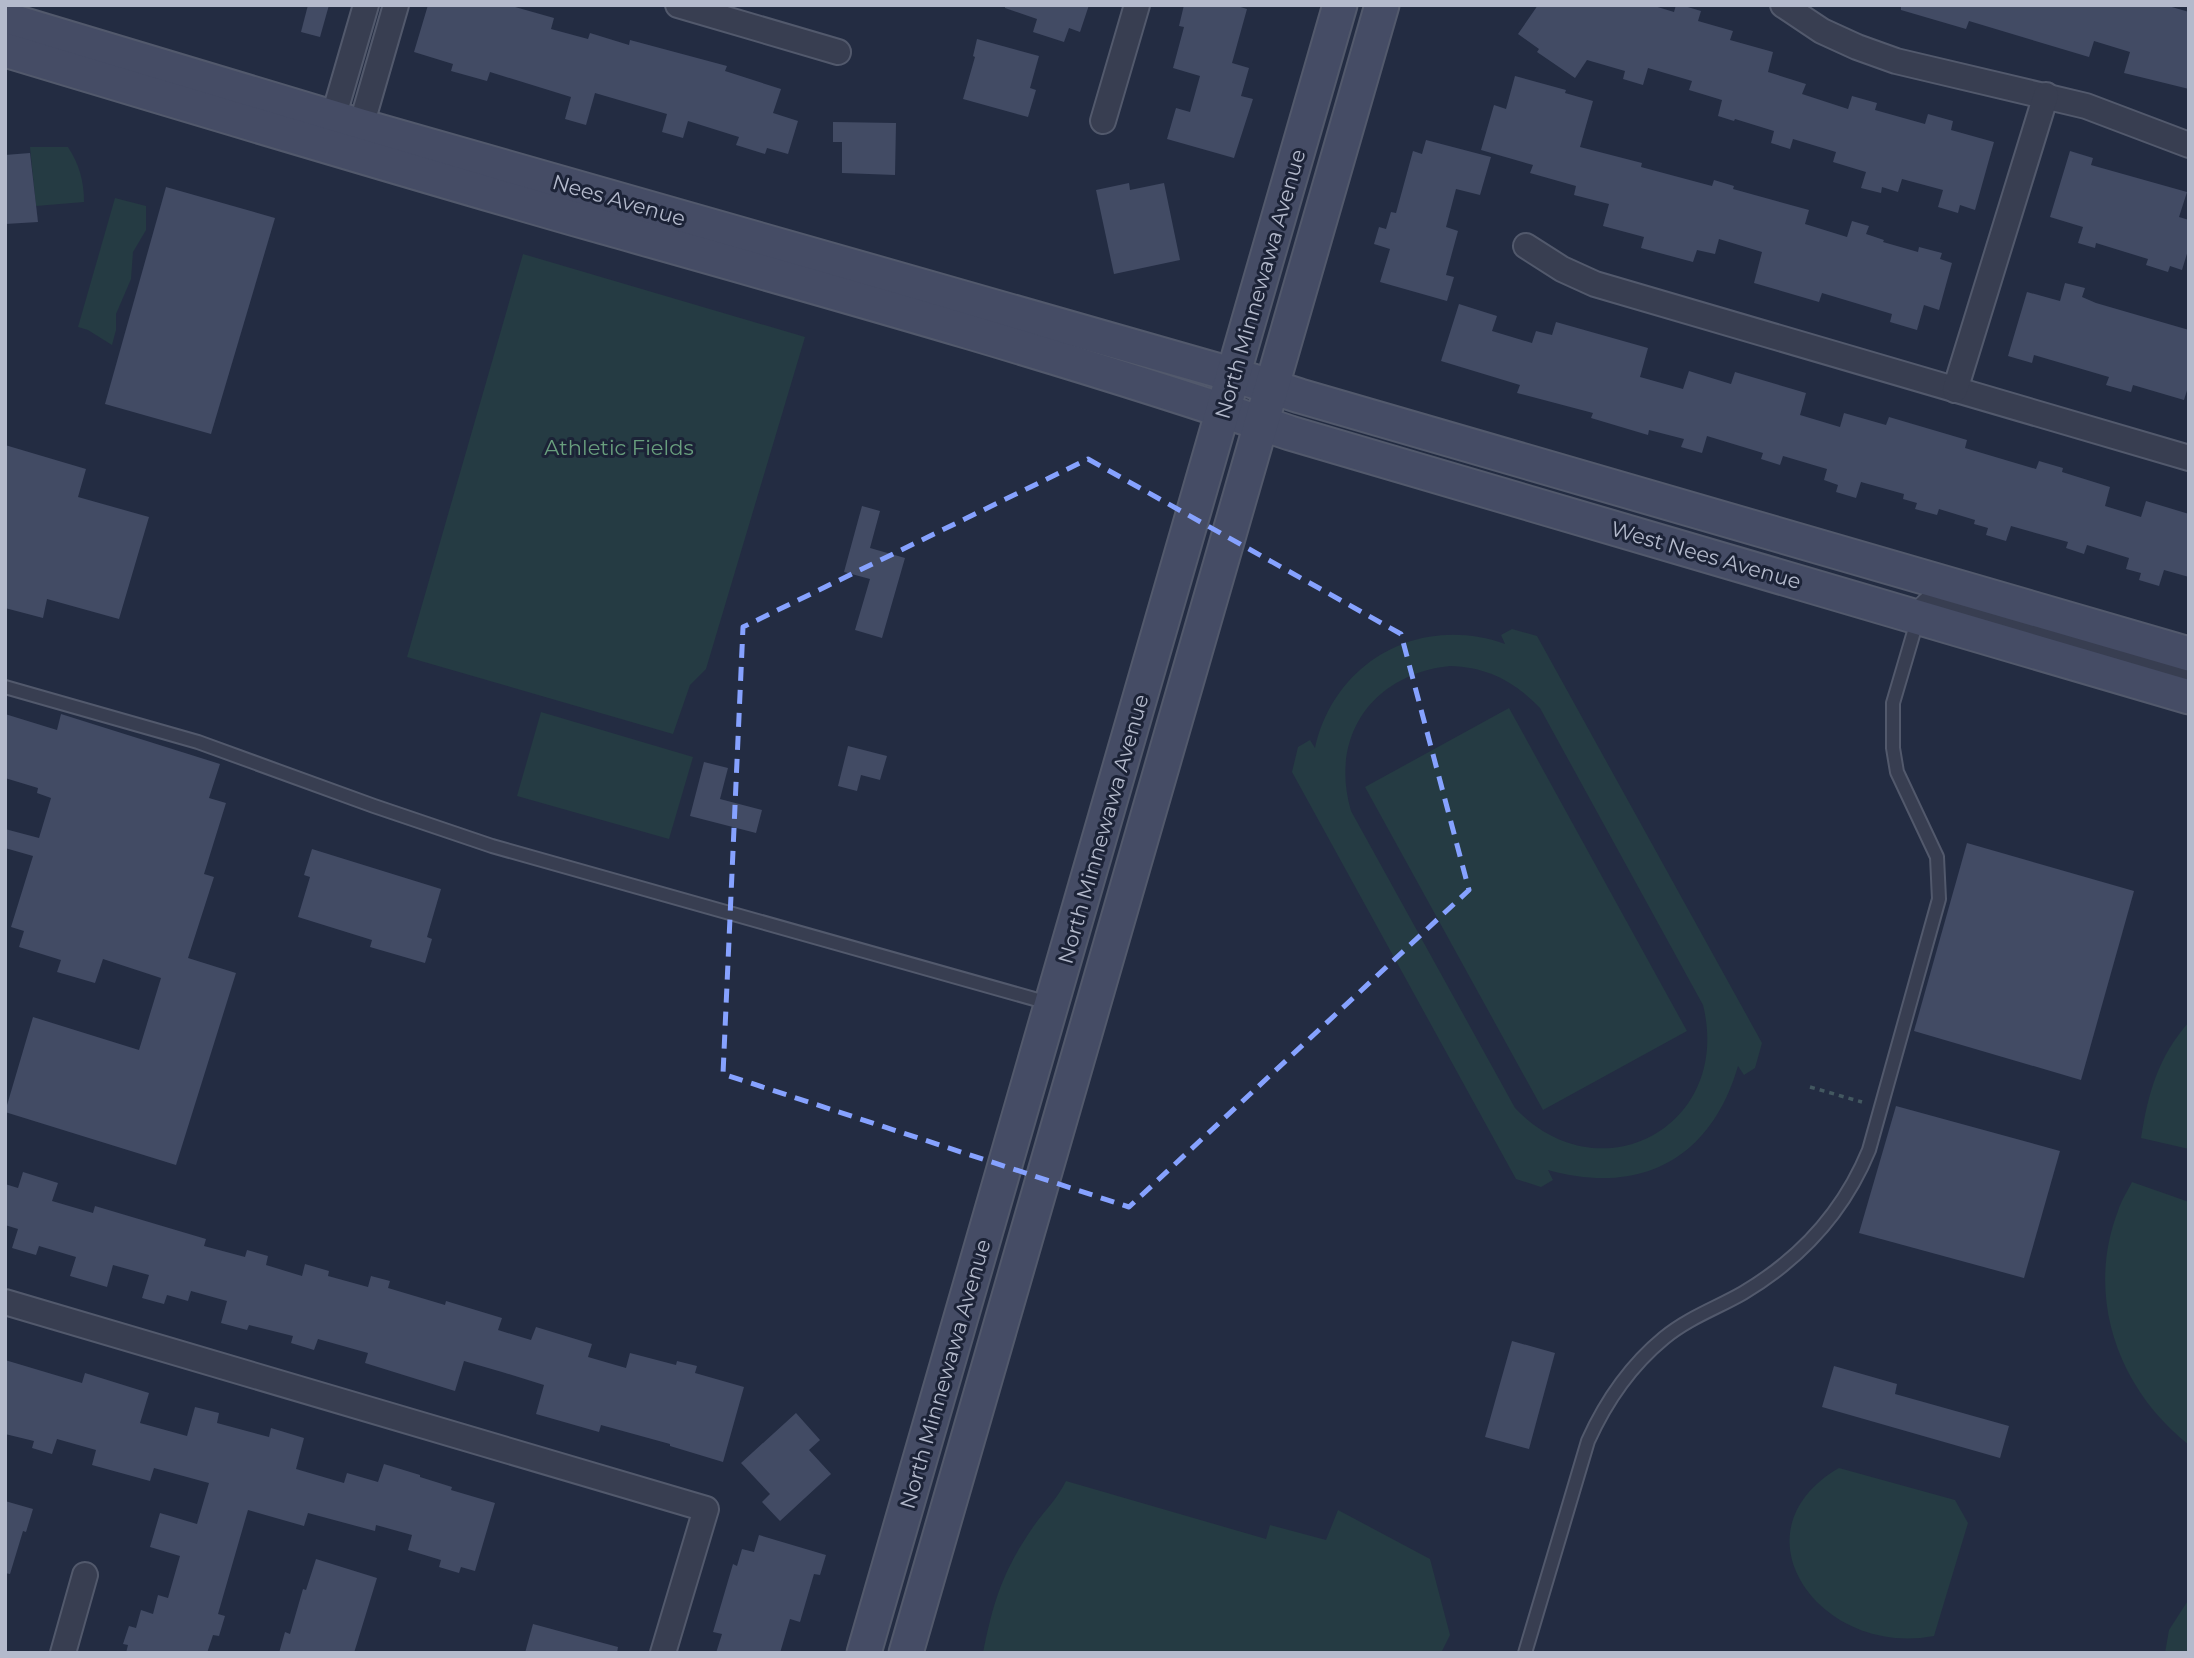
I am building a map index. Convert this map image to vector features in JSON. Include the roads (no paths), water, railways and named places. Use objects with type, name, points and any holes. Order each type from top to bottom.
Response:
[{"type":"main road","name":"North Minnewawa Avenue","points":[[864,1653],[1340,5]]},
{"type":"main road","name":"North Minnewawa Avenue","points":[[905,1653],[1382,5]]},
{"type":"main road","name":"Nees Avenue","points":[[5,19],[343,136],[875,304],[1224,410]]},
{"type":"main road","name":"Nees Avenue","points":[[5,50],[343,136],[1234,375]]},
{"type":"main road","name":"West Nees Avenue","points":[[1234,375],[2189,654]]},
{"type":"main road","name":"West Nees Avenue","points":[[1224,410],[2189,697]]},
{"type":"main road","points":[[1052,1004],[1091,1016]]},
{"type":"street","points":[[343,136],[366,5]]},
{"type":"street","points":[[343,136],[396,5]]},
{"type":"street","points":[[678,5],[838,52]]},
{"type":"street","points":[[1103,121],[1136,5]]},
{"type":"street","points":[[1783,5],[1822,31],[1896,61],[2087,106],[2189,145]]},
{"type":"street","points":[[1955,390],[2046,95]]},
{"type":"street","points":[[1526,246],[1562,269],[1595,284],[2189,458]]},
{"type":"street","points":[[1919,618],[1930,607],[1948,605],[2189,674]]},
{"type":"street","points":[[5,1302],[706,1509],[663,1653]]},
{"type":"street","points":[[63,1653],[85,1576]]},
{"type":"lane","points":[[1525,1653],[1588,1441],[1616,1390],[1632,1369],[1665,1337],[1686,1322],[1742,1293],[1798,1254],[1827,1222],[1848,1192],[1869,1150],[1939,899],[1937,857],[1897,772],[1893,748],[1893,703],[1919,618]]},
{"type":"lane","points":[[5,687],[198,742],[492,846],[1052,1004]]},
{"type":"park label","name":"Athletic Fields","points":[[619,447]]}]
